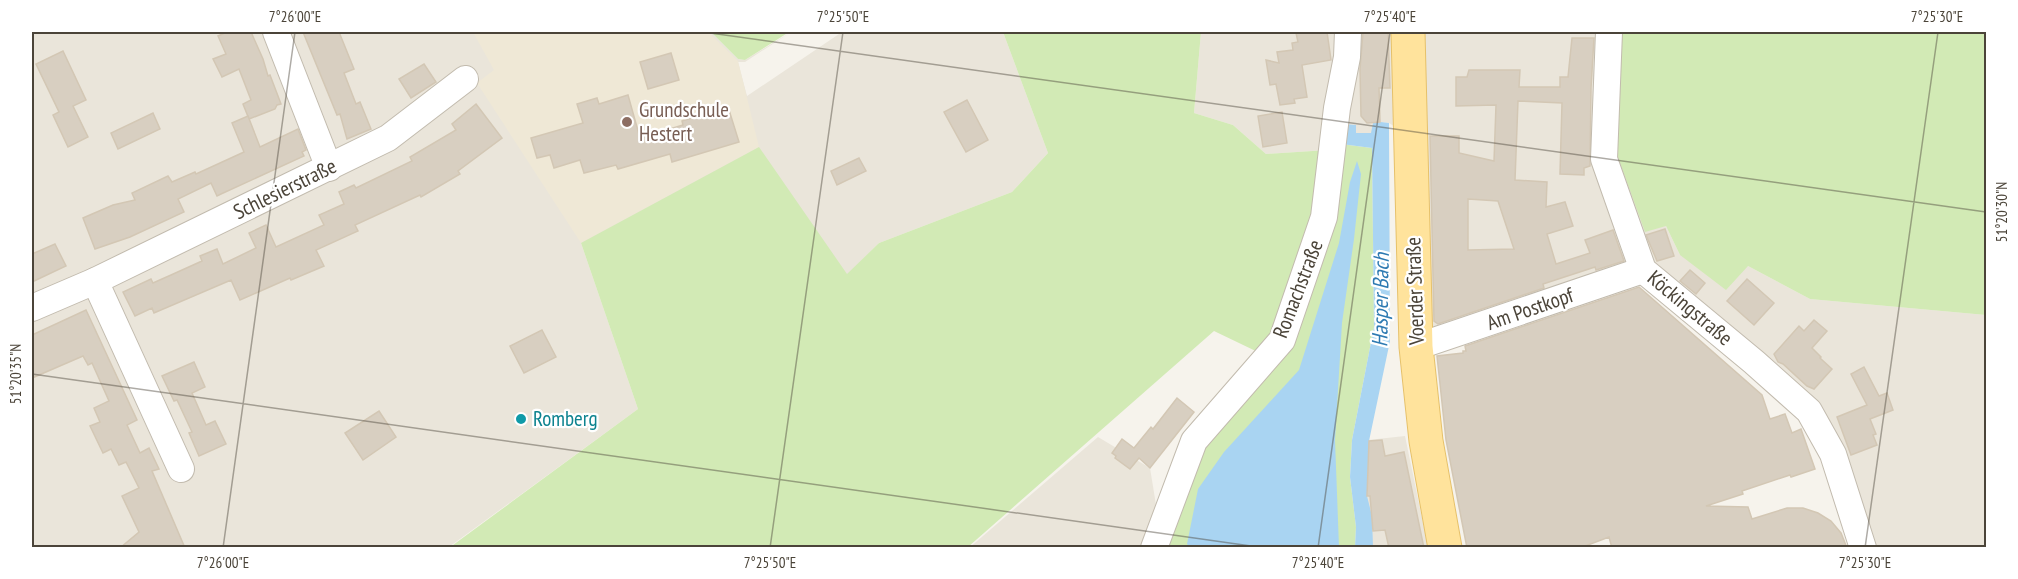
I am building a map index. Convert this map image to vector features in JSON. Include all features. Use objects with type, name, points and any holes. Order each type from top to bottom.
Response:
[{"type":"main road","name":"Voerder Straße","points":[[1408,32],[1416,347],[1426,441],[1445,548]]},
{"type":"street","points":[[276,32],[329,168]]},
{"type":"street","name":"Romachstraße","points":[[1154,548],[1194,441],[1282,340],[1324,217],[1337,108],[1347,57],[1347,32]]},
{"type":"street","name":"Köckingstraße","points":[[1609,32],[1604,159],[1643,270],[1809,411],[1833,454],[1863,548]]},
{"type":"street","name":"Schlesierstraße","points":[[32,308],[95,281],[388,138],[465,79]]},
{"type":"street","name":"Am Postkopf","points":[[1416,347],[1643,270]]},
{"type":"street","points":[[95,281],[182,469]]},
{"type":"shaded area","points":[[32,32],[711,32],[738,59],[745,60],[791,32],[745,62],[738,62],[747,96],[842,32],[1003,32],[1048,153],[1012,192],[879,243],[847,275],[581,243],[638,409],[449,547],[32,547]]},
{"type":"shaded area","name":"Grundschule Hestert","points":[[473,32],[708,32],[738,61],[759,147],[581,243],[477,83],[494,70]]},
{"type":"shaded area","points":[[1201,32],[1616,32],[1666,226],[1680,255],[1748,266],[1810,299],[1986,315],[1986,547],[1864,547],[1842,447],[1654,269],[1423,334],[1420,143],[1389,123],[1381,122],[1373,123],[1372,133],[1356,133],[1328,150],[1266,154],[1233,125],[1194,113]]},
{"type":"shaded area","points":[[1405,436],[1428,547],[1369,547],[1368,440]]},
{"type":"shaded area","points":[[1098,437],[1150,468],[1158,517],[1153,547],[969,548]]},
{"type":"green space","points":[[711,32],[789,32],[745,60],[738,59]]},
{"type":"green space","points":[[1003,32],[1201,32],[1194,113],[1233,125],[1266,154],[1328,150],[1308,257],[1264,355],[1214,331],[968,547],[449,548],[638,409],[581,243],[759,147],[847,274],[879,243],[1012,192],[1048,153]]},
{"type":"green space","points":[[1616,32],[1986,32],[1986,315],[1810,299],[1748,266],[1726,290],[1680,255],[1666,226],[1645,232],[1612,141]]},
{"type":"green space","points":[[1341,144],[1372,148],[1374,327],[1352,440],[1350,477],[1356,527],[1355,547],[1162,548],[1197,446],[1276,353]]},
{"type":"water","name":"Hasper Bach","points":[[1373,123],[1389,123],[1390,341],[1369,441],[1367,496],[1372,516],[1373,547],[1355,547],[1356,527],[1350,477],[1352,440],[1374,327],[1372,148],[1341,144],[1343,124],[1356,125],[1356,133],[1371,133]]},
{"type":"water","points":[[1357,161],[1361,174],[1342,323],[1335,440],[1339,547],[1190,547],[1187,544],[1198,489],[1224,452],[1299,370],[1339,243],[1350,182]]},
{"type":"building","points":[[227,32],[251,32],[281,104],[275,109],[249,119],[243,104],[251,100],[239,69],[222,77],[213,59],[226,54],[218,36]]},
{"type":"building","points":[[303,32],[339,32],[354,69],[344,73],[356,104],[360,102],[371,129],[347,139],[340,114],[337,115]]},
{"type":"building","points":[[1327,32],[1331,60],[1302,65],[1307,97],[1294,99],[1295,103],[1280,105],[1276,84],[1270,85],[1266,60],[1279,63],[1277,52],[1293,50],[1292,43],[1298,42],[1296,33]]},
{"type":"building","points":[[1363,32],[1388,32],[1390,88],[1379,88],[1380,122],[1367,123],[1361,116],[1360,69]]},
{"type":"building","points":[[1572,38],[1594,38],[1590,166],[1584,168],[1584,175],[1560,174],[1562,103],[1518,101],[1515,180],[1547,182],[1546,207],[1565,202],[1573,226],[1547,234],[1556,264],[1590,253],[1585,240],[1613,230],[1624,261],[1596,270],[1595,267],[1543,284],[1544,288],[1438,324],[1434,321],[1430,136],[1459,136],[1459,153],[1494,161],[1496,105],[1456,106],[1456,77],[1467,77],[1469,70],[1520,70],[1519,87],[1560,87],[1560,77],[1568,77]],"holes":[[[1468,199],[1498,201],[1514,249],[1468,250]]]},
{"type":"building","points":[[63,51],[86,100],[73,106],[88,137],[68,147],[53,115],[59,112],[36,64]]},
{"type":"building","points":[[671,53],[679,80],[648,89],[640,62]]},
{"type":"building","points":[[424,64],[436,82],[411,98],[399,79]]},
{"type":"building","points":[[628,95],[640,138],[683,125],[682,121],[708,113],[709,116],[729,110],[739,142],[672,162],[670,154],[618,169],[616,165],[584,173],[580,160],[554,168],[550,155],[537,158],[531,138],[583,123],[577,104],[597,98],[599,104]]},
{"type":"building","points":[[967,100],[988,140],[966,152],[944,112]]},
{"type":"building","points":[[476,104],[502,138],[458,171],[460,174],[421,197],[420,195],[355,225],[358,231],[316,250],[324,266],[240,300],[231,280],[154,313],[152,308],[135,316],[123,292],[151,279],[153,283],[202,261],[200,256],[217,249],[223,264],[256,248],[249,233],[266,225],[276,247],[324,225],[319,215],[344,204],[339,192],[354,185],[356,188],[412,161],[410,157],[456,130],[452,124]]},
{"type":"building","points":[[1282,112],[1287,143],[1263,147],[1258,116]]},
{"type":"building","points":[[153,113],[160,129],[118,149],[111,133]]},
{"type":"building","points":[[248,116],[260,147],[298,129],[306,150],[302,152],[304,156],[217,196],[211,183],[178,199],[184,212],[130,237],[95,249],[83,218],[113,205],[135,200],[132,193],[168,176],[172,182],[195,172],[196,174],[244,152],[232,123]]},
{"type":"building","points":[[859,158],[866,171],[837,185],[831,171]]},
{"type":"building","points":[[1665,229],[1674,256],[1657,261],[1646,235]]},
{"type":"building","points":[[55,244],[66,266],[32,282],[32,254]]},
{"type":"building","points":[[1690,270],[1705,283],[1696,294],[1680,281]]},
{"type":"building","points":[[1747,279],[1774,303],[1754,325],[1727,301]]},
{"type":"building","points":[[1639,287],[1762,395],[1770,419],[1785,414],[1792,433],[1801,429],[1815,469],[1742,491],[1743,494],[1706,506],[1748,507],[1752,519],[1787,508],[1803,508],[1831,521],[1841,533],[1847,548],[1612,548],[1609,537],[1580,548],[1467,548],[1446,440],[1437,356],[1463,353],[1466,351],[1465,346]]},
{"type":"building","points":[[86,310],[137,420],[127,425],[140,453],[149,448],[159,469],[152,471],[185,548],[120,548],[139,532],[122,496],[139,488],[126,462],[119,465],[111,449],[103,453],[90,426],[100,422],[94,408],[109,401],[92,363],[88,365],[83,356],[32,378],[32,335]]},
{"type":"building","points":[[1814,320],[1827,331],[1812,348],[1832,369],[1814,389],[1807,386],[1778,362],[1774,354],[1799,326],[1804,331]]},
{"type":"building","points":[[542,330],[556,357],[524,373],[510,346]]},
{"type":"building","points":[[194,362],[205,387],[192,393],[206,425],[215,421],[226,444],[199,456],[189,433],[192,432],[177,400],[174,401],[162,376]]},
{"type":"building","points":[[1864,367],[1879,396],[1887,393],[1893,410],[1870,419],[1876,434],[1873,435],[1877,445],[1851,455],[1837,417],[1867,405],[1851,374]]},
{"type":"building","points":[[1177,398],[1194,412],[1150,468],[1139,458],[1130,469],[1115,458],[1116,456],[1112,453],[1122,439],[1134,448],[1151,427],[1153,429]]},
{"type":"building","points":[[379,411],[396,437],[363,460],[345,433]]},
{"type":"building","points":[[1382,440],[1385,456],[1404,452],[1424,548],[1389,548],[1385,530],[1373,531],[1370,496],[1367,496],[1369,441]]},
{"type":"place","name":"Grundschule Hestert","points":[[627,122]]},
{"type":"place","name":"Romberg","points":[[521,419]]}]
